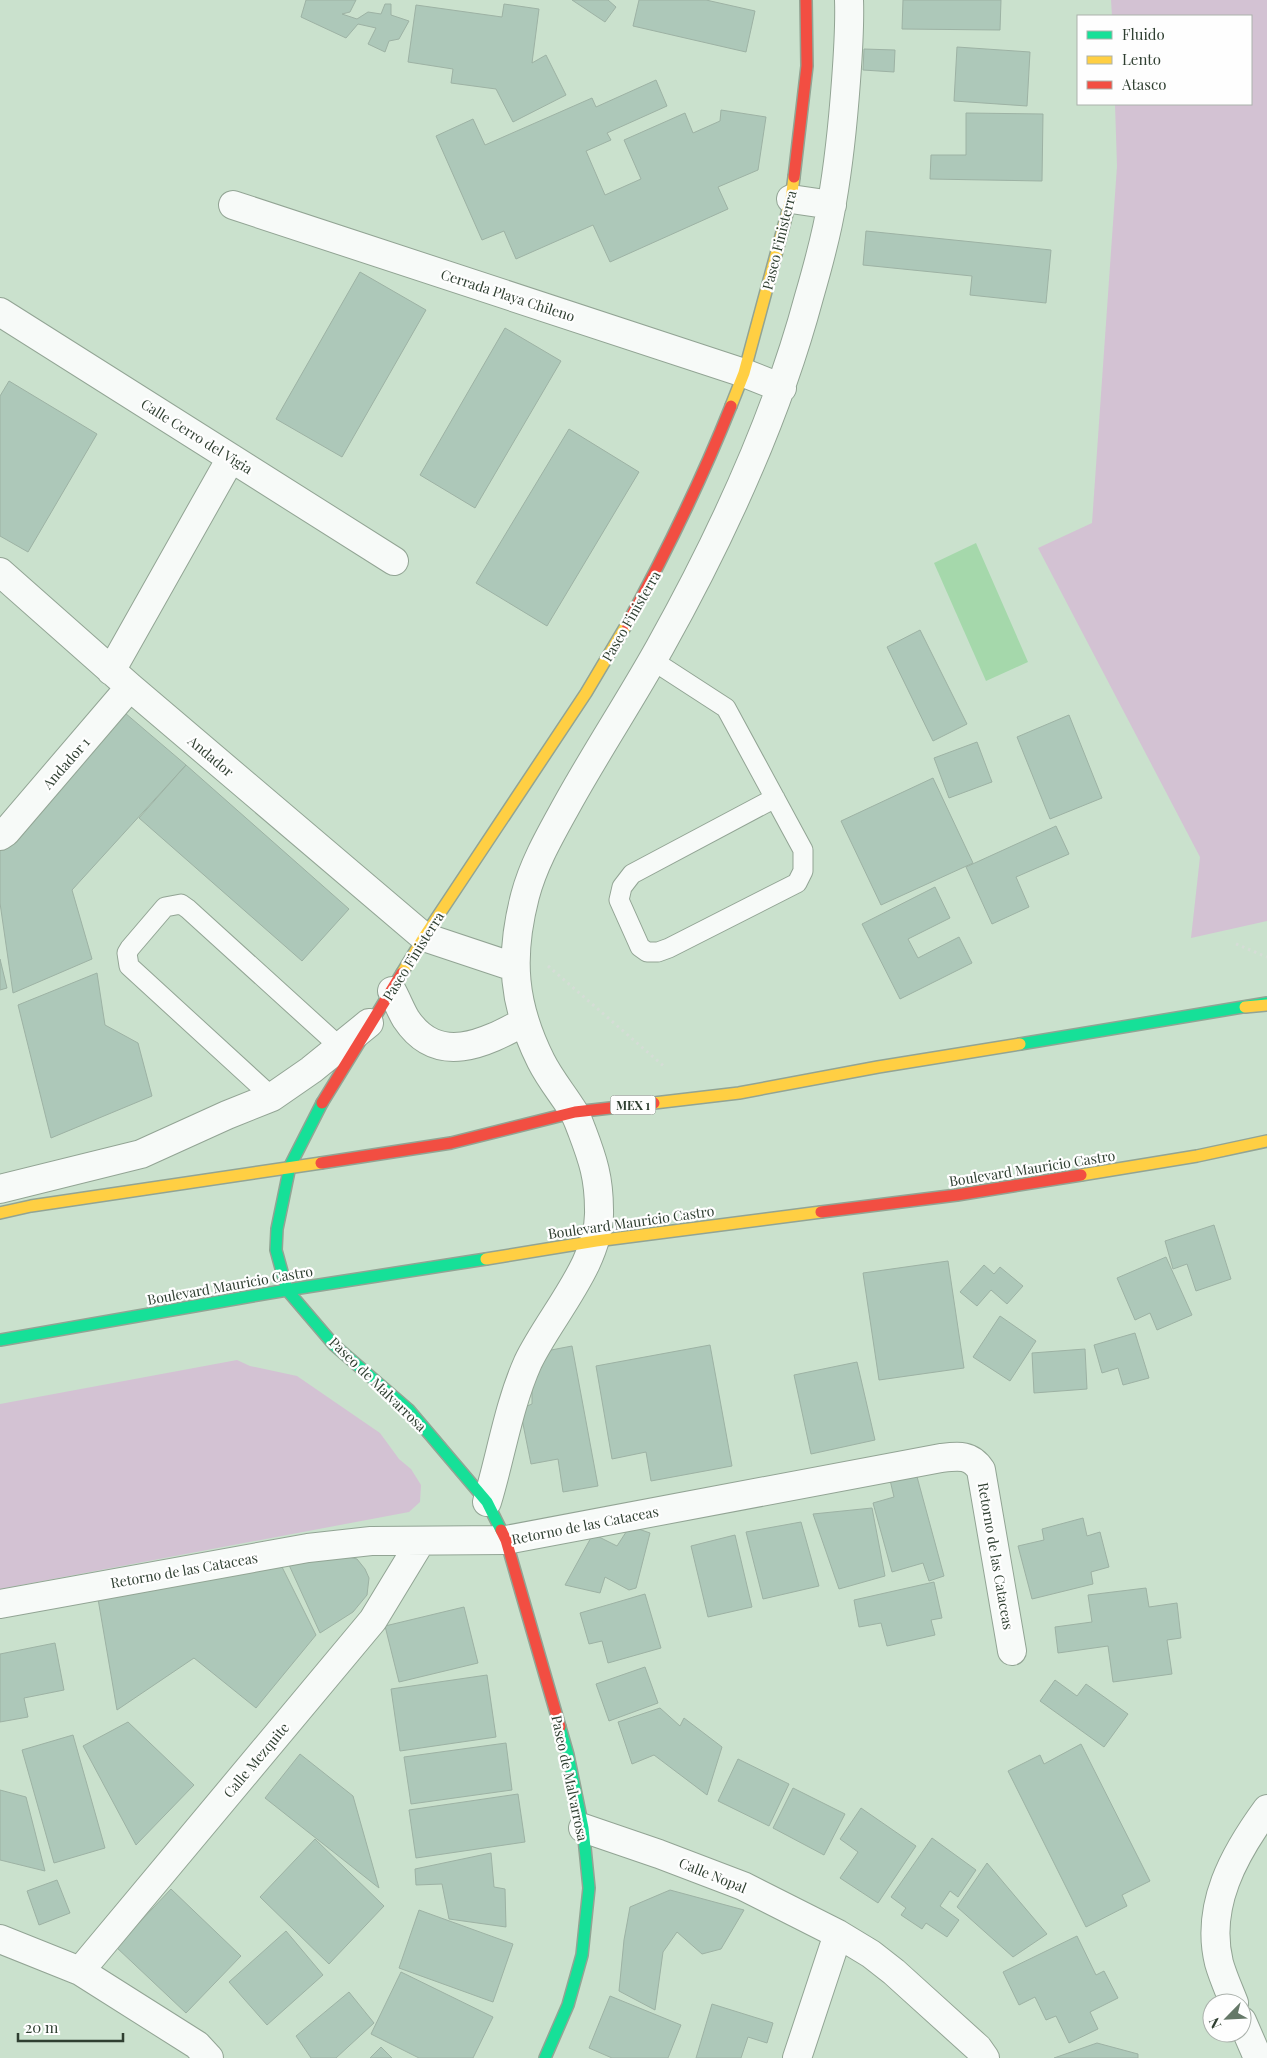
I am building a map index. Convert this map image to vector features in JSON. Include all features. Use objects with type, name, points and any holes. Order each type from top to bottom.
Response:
[{"type":"main road","name":"Paseo Finisterra","points":[[288,1290],[280,1267],[276,1243],[277,1229],[290,1166],[325,1096],[392,991],[424,936],[616,645],[658,568],[701,480],[744,373],[792,199],[807,66],[806,0]]},
{"type":"main road","name":"MEX 1","points":[[0,1213],[31,1206],[451,1143],[575,1112],[739,1093],[878,1067],[1267,1004]]},
{"type":"main road","name":"Boulevard Mauricio Castro","points":[[0,1340],[288,1290],[596,1241],[957,1195],[1197,1156],[1267,1141]]},
{"type":"main road","name":"Paseo de Malvarrosa","points":[[288,1290],[334,1345],[384,1386],[409,1410],[487,1502],[506,1540],[568,1755],[583,1828],[589,1888],[582,1954],[568,2005],[545,2058]]},
{"type":"street","points":[[487,1502],[500,1460],[510,1412],[528,1364],[545,1330],[571,1291],[596,1241],[600,1217],[596,1167],[575,1112],[560,1093],[542,1062],[524,1022],[514,967],[516,938],[533,870],[543,846],[693,588],[728,516],[782,388],[799,336],[832,205],[843,122],[850,24],[849,0]]},
{"type":"street","points":[[792,199],[832,205]]},
{"type":"street","name":"Cerrada Playa Chileno","points":[[233,205],[744,373],[782,388]]},
{"type":"street","name":"Calle Cerro del Vigia","points":[[0,312],[394,561]]},
{"type":"street","name":"Andador 1","points":[[0,836],[6,832],[121,679],[231,458]]},
{"type":"street","name":"Andador","points":[[0,572],[121,679],[424,936]]},
{"type":"street","points":[[424,936],[514,967]]},
{"type":"street","points":[[392,991],[406,1020],[418,1033],[446,1048],[469,1047],[490,1040],[524,1022]]},
{"type":"street","points":[[0,1189],[141,1154],[272,1097],[372,1021]]},
{"type":"street","name":"Retorno de las Cataceas","points":[[0,1604],[308,1548],[371,1542],[506,1540],[941,1458],[968,1457],[976,1462],[981,1470],[1012,1651]]},
{"type":"street","name":"Calle Mezquite","points":[[80,1971],[372,1620],[421,1542]]},
{"type":"street","points":[[1230,1993],[1219,1963],[1216,1941],[1217,1908],[1230,1869],[1246,1838],[1267,1809]]},
{"type":"street","name":"Calle Nopal","points":[[583,1828],[743,1886],[838,1934],[871,1954],[894,1972],[978,2048],[985,2058]]},
{"type":"street","points":[[797,2058],[838,1934]]},
{"type":"street","points":[[0,1939],[80,1971],[194,2054]]},
{"type":"street","points":[[1252,2043],[1258,2058]]},
{"type":"lane","points":[[652,660],[726,708],[775,798],[803,850],[803,871],[797,883],[669,948],[658,952],[648,952],[640,947],[619,900],[622,887],[632,874],[775,798]]},
{"type":"lane","points":[[272,1097],[129,966],[127,953],[130,948],[165,907],[181,904],[188,909],[340,1047]]},
{"type":"lane","points":[[1197,1156],[1267,1153]]},
{"type":"path","points":[[516,938],[671,1073]]},
{"type":"path","points":[[1236,944],[1267,958]]},
{"type":"shaded area","points":[[1111,0],[1267,0],[1267,921],[1191,938],[1200,857],[1038,548],[1092,523],[1117,166],[1115,105],[1252,105],[1252,15],[1112,15]]},
{"type":"shaded area","points":[[976,543],[1028,662],[986,681],[934,563]]},
{"type":"shaded area","points":[[237,1360],[250,1366],[297,1376],[380,1433],[399,1459],[411,1469],[421,1485],[420,1502],[409,1512],[0,1589],[0,1404]]},
{"type":"building","points":[[306,0],[356,0],[350,12],[342,14],[357,19],[368,12],[381,14],[385,4],[391,4],[391,15],[409,21],[399,39],[389,41],[385,52],[368,44],[376,28],[358,24],[346,38],[301,17]]},
{"type":"building","points":[[572,0],[608,0],[616,7],[605,22]]},
{"type":"building","points":[[639,0],[706,0],[755,11],[746,52],[633,26]]},
{"type":"building","points":[[903,0],[1001,0],[1000,30],[902,29]]},
{"type":"building","points":[[504,4],[539,9],[532,63],[546,55],[566,95],[513,122],[496,89],[451,83],[453,69],[408,62],[416,5],[502,17]]},
{"type":"building","points":[[957,47],[1030,52],[1027,106],[954,101]]},
{"type":"building","points":[[864,49],[895,50],[894,72],[863,70]]},
{"type":"building","points":[[656,80],[667,106],[607,133],[611,140],[586,151],[605,195],[641,179],[624,140],[685,113],[693,133],[720,121],[721,110],[766,117],[758,170],[718,187],[728,209],[610,262],[593,225],[516,259],[504,231],[482,240],[436,136],[473,119],[485,145],[592,98],[596,107]]},
{"type":"building","points":[[966,113],[1043,114],[1042,181],[930,179],[931,155],[966,155]]},
{"type":"building","points":[[866,231],[1051,250],[1046,303],[970,295],[972,276],[863,265]]},
{"type":"building","points":[[360,272],[426,310],[342,457],[276,419]]},
{"type":"building","points":[[505,328],[561,361],[475,508],[420,475]]},
{"type":"building","points":[[9,381],[97,434],[28,552],[0,536],[0,396]]},
{"type":"building","points":[[569,429],[639,472],[547,626],[476,583]]},
{"type":"building","points":[[920,630],[967,724],[933,741],[887,647]]},
{"type":"building","points":[[118,707],[186,765],[72,890],[92,959],[13,993],[0,903],[0,842]]},
{"type":"building","points":[[1069,715],[1102,798],[1050,819],[1017,737]]},
{"type":"building","points":[[977,742],[992,782],[949,798],[934,758]]},
{"type":"building","points":[[186,765],[349,909],[302,961],[139,818]]},
{"type":"building","points":[[933,778],[973,863],[881,905],[841,821]]},
{"type":"building","points":[[1056,826],[1069,854],[1016,877],[1029,907],[992,924],[966,867]]},
{"type":"building","points":[[935,887],[950,918],[908,939],[918,958],[959,937],[972,963],[900,999],[862,924]]},
{"type":"building","points":[[0,959],[7,988],[0,990]]},
{"type":"building","points":[[97,973],[105,1025],[138,1043],[152,1096],[51,1138],[18,1005]]},
{"type":"building","points":[[1214,1225],[1231,1279],[1196,1291],[1187,1264],[1173,1269],[1165,1241]]},
{"type":"building","points":[[1166,1257],[1192,1315],[1157,1330],[1150,1313],[1135,1320],[1117,1278]]},
{"type":"building","points":[[948,1261],[964,1368],[879,1380],[863,1273]]},
{"type":"building","points":[[984,1265],[994,1274],[1000,1267],[1023,1286],[1007,1304],[991,1290],[977,1306],[960,1292]]},
{"type":"building","points":[[1000,1316],[1036,1341],[1010,1381],[973,1357]]},
{"type":"building","points":[[1135,1333],[1149,1378],[1123,1385],[1118,1368],[1102,1373],[1094,1345]]},
{"type":"building","points":[[710,1345],[732,1466],[651,1481],[646,1452],[612,1459],[596,1366]]},
{"type":"building","points":[[572,1346],[598,1486],[563,1492],[558,1459],[531,1464],[520,1409],[532,1404],[532,1369],[546,1351]]},
{"type":"building","points":[[1085,1349],[1087,1389],[1034,1393],[1032,1353]]},
{"type":"building","points":[[857,1362],[875,1440],[811,1454],[794,1375]]},
{"type":"building","points":[[916,1473],[944,1576],[929,1581],[923,1563],[892,1572],[873,1503],[894,1497],[890,1480]]},
{"type":"building","points":[[872,1508],[885,1576],[839,1589],[813,1514]]},
{"type":"building","points":[[1083,1518],[1087,1536],[1100,1532],[1109,1567],[1091,1572],[1093,1584],[1032,1599],[1018,1546],[1044,1540],[1042,1529]]},
{"type":"building","points":[[801,1522],[819,1586],[763,1599],[746,1532]]},
{"type":"building","points":[[630,1526],[650,1533],[636,1588],[629,1590],[605,1577],[600,1593],[565,1585],[593,1534],[617,1546]]},
{"type":"building","points":[[735,1535],[752,1607],[708,1617],[691,1546]]},
{"type":"building","points":[[345,1556],[357,1559],[365,1569],[369,1578],[367,1595],[353,1612],[320,1633],[289,1565]]},
{"type":"building","points":[[278,1559],[316,1635],[256,1708],[194,1658],[117,1710],[97,1593]]},
{"type":"building","points":[[934,1582],[942,1618],[931,1620],[935,1635],[887,1646],[881,1623],[859,1627],[854,1600]]},
{"type":"building","points":[[1146,1588],[1149,1607],[1177,1603],[1181,1638],[1167,1640],[1172,1674],[1113,1682],[1108,1646],[1058,1653],[1055,1627],[1092,1622],[1088,1595]]},
{"type":"building","points":[[645,1594],[661,1648],[608,1663],[602,1641],[589,1644],[580,1613]]},
{"type":"building","points":[[464,1607],[478,1663],[399,1682],[385,1626]]},
{"type":"building","points":[[55,1643],[64,1690],[24,1698],[28,1717],[0,1722],[0,1654]]},
{"type":"building","points":[[645,1667],[658,1703],[609,1721],[596,1684]]},
{"type":"building","points":[[487,1675],[496,1737],[400,1751],[391,1689]]},
{"type":"building","points":[[1055,1680],[1077,1696],[1086,1684],[1128,1714],[1104,1747],[1040,1701]]},
{"type":"building","points":[[660,1708],[680,1726],[684,1718],[722,1747],[707,1795],[654,1755],[632,1764],[618,1722]]},
{"type":"building","points":[[128,1722],[194,1785],[136,1845],[83,1746]]},
{"type":"building","points":[[73,1735],[105,1848],[54,1863],[22,1750]]},
{"type":"building","points":[[506,1743],[512,1790],[411,1804],[404,1757]]},
{"type":"building","points":[[1081,1744],[1150,1881],[1122,1895],[1127,1906],[1086,1927],[1008,1771],[1040,1755],[1044,1764]]},
{"type":"building","points":[[300,1754],[353,1796],[379,1888],[265,1798]]},
{"type":"building","points":[[738,1759],[789,1784],[769,1826],[718,1801]]},
{"type":"building","points":[[793,1788],[845,1814],[824,1855],[773,1828]]},
{"type":"building","points":[[0,1790],[26,1797],[45,1871],[0,1860]]},
{"type":"building","points":[[518,1794],[525,1842],[416,1858],[409,1810]]},
{"type":"building","points":[[861,1808],[916,1846],[878,1903],[840,1878],[858,1852],[840,1839]]},
{"type":"building","points":[[932,1838],[976,1870],[958,1897],[950,1891],[940,1906],[959,1920],[947,1937],[926,1923],[922,1929],[901,1915],[906,1908],[891,1897]]},
{"type":"building","points":[[315,1839],[384,1906],[329,1964],[260,1897]]},
{"type":"building","points":[[491,1853],[494,1887],[505,1889],[506,1927],[449,1919],[442,1884],[416,1885],[415,1869]]},
{"type":"building","points":[[987,1863],[1047,1934],[1013,1957],[957,1907]]},
{"type":"building","points":[[57,1880],[70,1913],[39,1925],[27,1891]]},
{"type":"building","points":[[171,1889],[241,1956],[186,2013],[116,1947]]},
{"type":"building","points":[[670,1890],[744,1910],[721,1949],[702,1954],[677,1932],[663,1952],[655,2010],[619,1991],[624,1940],[630,1907]]},
{"type":"building","points":[[419,1910],[513,1944],[493,2002],[399,1968]]},
{"type":"building","points":[[286,1931],[323,1975],[267,2025],[229,1982]]},
{"type":"building","points":[[1077,1936],[1096,1975],[1104,1971],[1118,1998],[1090,2012],[1098,2029],[1069,2043],[1056,2016],[1046,2020],[1035,1997],[1019,2005],[1003,1972]]},
{"type":"building","points":[[401,1972],[493,2017],[473,2058],[419,2058],[371,2034]]},
{"type":"building","points":[[349,1992],[374,2023],[336,2058],[311,2058],[296,2036]]},
{"type":"building","points":[[610,1996],[681,2025],[668,2058],[612,2058],[589,2048]]},
{"type":"building","points":[[712,2004],[773,2023],[767,2043],[748,2037],[741,2058],[696,2058]]},
{"type":"building","points":[[1097,2043],[1138,2054],[1138,2058],[1054,2058]]},
{"type":"building","points":[[381,2047],[392,2058],[370,2058]]},
{"type":"traffic: fast","points":[[1020,1044],[1267,1003]]},
{"type":"traffic: fast","points":[[322,1103],[290,1166],[277,1229],[276,1250],[287,1290],[334,1345],[409,1410],[487,1502],[501,1530]]},
{"type":"traffic: fast","points":[[0,1340],[287,1290],[486,1259]]},
{"type":"traffic: fast","points":[[545,2058],[568,2005],[582,1955],[589,1888],[583,1828],[568,1755],[560,1727]]},
{"type":"traffic: slow","points":[[731,406],[744,373],[791,199],[794,177]]},
{"type":"traffic: slow","points":[[402,973],[586,693],[627,624]]},
{"type":"traffic: slow","points":[[1245,1007],[1267,1005]]},
{"type":"traffic: slow","points":[[654,1103],[739,1093],[878,1067],[1020,1044]]},
{"type":"traffic: slow","points":[[1081,1175],[1197,1156],[1267,1141]]},
{"type":"traffic: slow","points":[[0,1213],[31,1206],[321,1163]]},
{"type":"traffic: slow","points":[[486,1259],[596,1241],[821,1212]]},
{"type":"traffic: jam","points":[[794,177],[807,66],[806,0]]},
{"type":"traffic: jam","points":[[627,624],[708,462],[731,406]]},
{"type":"traffic: jam","points":[[322,1103],[402,973]]},
{"type":"traffic: jam","points":[[321,1163],[451,1143],[575,1112],[654,1103]]},
{"type":"traffic: jam","points":[[821,1212],[957,1195],[1081,1175]]},
{"type":"traffic: jam","points":[[501,1530],[506,1540],[560,1727]]}]
